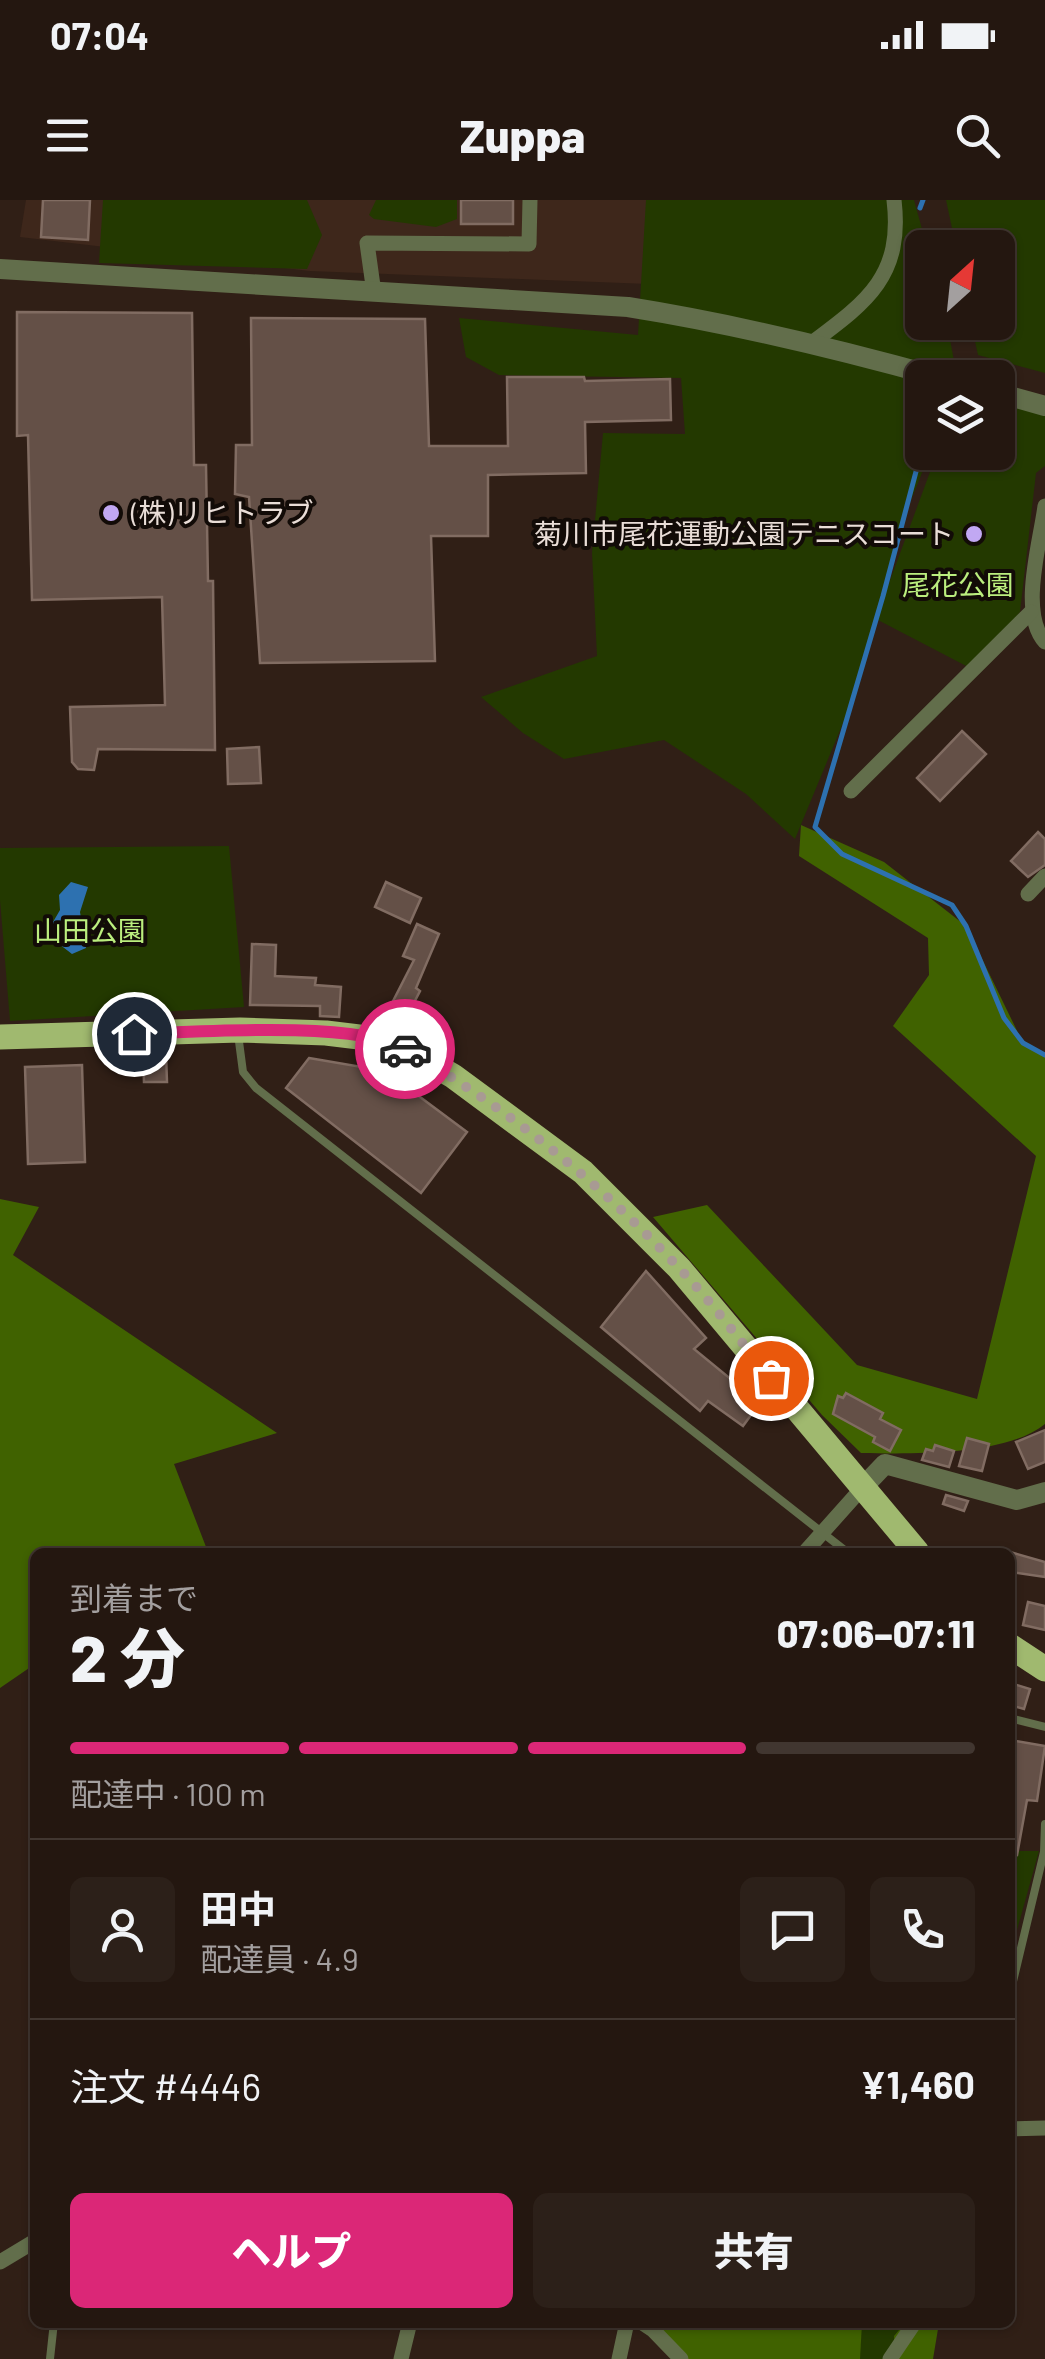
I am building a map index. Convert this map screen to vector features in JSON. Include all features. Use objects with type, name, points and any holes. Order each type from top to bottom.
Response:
[{"type":"main road","points":[[0,1037],[237,1030],[326,1033],[392,1041],[454,1076],[583,1172],[680,1268],[914,1548]]},
{"type":"main road","points":[[1015,1649],[1045,1669]]},
{"type":"street","points":[[374,293],[366,243],[528,244],[530,200]]},
{"type":"street","points":[[813,342],[861,306],[880,280],[895,247],[894,200]]},
{"type":"street","points":[[0,269],[628,308],[714,320],[905,368]]},
{"type":"street","points":[[1015,398],[1045,406]]},
{"type":"street","points":[[1045,506],[1030,612],[1036,632],[1045,642]]},
{"type":"street","points":[[851,792],[1030,612]]},
{"type":"street","points":[[1028,894],[1045,876]]},
{"type":"street","points":[[0,1024],[0,1037]]},
{"type":"street","points":[[810,1548],[885,1464],[1016,1500],[1045,1492]]},
{"type":"street","points":[[1015,2128],[1045,2128]]},
{"type":"street","points":[[0,2262],[30,2244]]},
{"type":"street","points":[[401,2359],[409,2328]]},
{"type":"street","points":[[619,2359],[626,2328]]},
{"type":"street","points":[[650,2328],[681,2359]]},
{"type":"street","points":[[890,2359],[911,2328]]},
{"type":"lane","points":[[237,1030],[243,1072],[256,1088],[842,1548]]},
{"type":"lane","points":[[1015,1719],[1045,1728]]},
{"type":"lane","points":[[1015,1973],[1044,1852],[1045,1824]]},
{"type":"lane","points":[[50,2359],[53,2328]]},
{"type":"shaded area","points":[[26,200],[810,200],[804,290],[310,271],[20,237]]},
{"type":"green space","points":[[103,200],[307,200],[322,235],[307,269],[99,263]]},
{"type":"green space","points":[[376,200],[457,200],[457,219],[436,227],[374,219],[369,215]]},
{"type":"green space","name":"尾花公園","points":[[646,200],[914,200],[922,230],[905,230],[905,340],[950,340],[954,360],[905,360],[905,470],[923,470],[905,515],[878,613],[931,470],[1015,470],[1015,408],[1045,414],[1045,466],[1036,473],[1020,612],[972,669],[876,619],[855,694],[795,839],[746,794],[664,740],[564,759],[523,733],[481,697],[597,656],[592,553],[603,433],[685,434],[681,378],[499,375],[466,357],[459,318],[638,335]]},
{"type":"green space","points":[[946,200],[1045,200],[1045,373],[1015,365],[1015,360],[978,355],[975,340],[1015,340],[1015,230],[952,230]]},
{"type":"green space","points":[[801,825],[884,862],[966,926],[1023,1043],[1045,1053],[1045,1424],[1007,1442],[957,1451],[861,1453],[822,1415],[653,1217],[707,1205],[857,1365],[977,1399],[1036,1156],[893,1026],[929,975],[928,938],[799,856]]},
{"type":"green space","name":"山田公園","points":[[229,846],[244,1007],[10,1021],[0,900],[0,848]]},
{"type":"green space","points":[[0,1199],[39,1207],[13,1255],[277,1433],[174,1464],[206,1548],[30,1548],[30,1667],[0,1688]]},
{"type":"green space","points":[[1015,1851],[1039,1851],[1015,1937]]},
{"type":"green space","points":[[643,2328],[862,2328],[860,2359],[681,2359]]},
{"type":"green space","points":[[860,2328],[904,2328],[890,2359],[859,2359]]},
{"type":"green space","points":[[901,2328],[938,2328],[933,2359],[892,2359],[894,2336]]},
{"type":"water","points":[[71,882],[88,887],[80,912],[86,948],[72,954],[46,934],[60,910],[59,895]]},
{"type":"building","points":[[43,200],[90,200],[88,240],[41,237]]},
{"type":"building","points":[[461,200],[513,200],[513,224],[461,224]]},
{"type":"building","points":[[17,312],[192,313],[194,465],[206,465],[208,581],[213,581],[215,750],[98,749],[94,770],[78,769],[72,762],[70,707],[165,705],[162,597],[32,600],[28,435],[17,436]]},
{"type":"building","points":[[251,318],[425,319],[429,446],[508,446],[507,377],[584,377],[585,381],[670,379],[671,420],[585,422],[586,473],[488,475],[488,536],[431,536],[435,661],[260,663],[249,497],[235,494],[236,445],[252,445]]},
{"type":"building","points":[[962,731],[986,754],[940,801],[917,778]]},
{"type":"building","points":[[259,747],[261,783],[228,784],[227,749]]},
{"type":"building","points":[[1038,832],[1045,839],[1045,865],[1028,877],[1011,861]]},
{"type":"building","points":[[386,882],[421,898],[410,923],[375,907]]},
{"type":"building","points":[[417,924],[439,934],[416,988],[420,991],[406,1018],[389,1009],[414,960],[403,956]]},
{"type":"building","points":[[252,944],[276,945],[275,976],[316,978],[315,985],[341,987],[339,1017],[320,1016],[320,1006],[250,1005]]},
{"type":"building","points":[[166,1054],[167,1082],[144,1082],[143,1055]]},
{"type":"building","points":[[309,1058],[381,1068],[467,1132],[421,1193],[286,1088]]},
{"type":"building","points":[[82,1065],[85,1162],[28,1164],[25,1067]]},
{"type":"building","points":[[646,1271],[706,1338],[694,1349],[762,1400],[743,1426],[708,1401],[700,1411],[601,1327]]},
{"type":"building","points":[[846,1393],[883,1413],[880,1419],[901,1430],[890,1451],[873,1442],[875,1437],[833,1414],[838,1396],[843,1398]]},
{"type":"building","points":[[1045,1430],[1045,1462],[1028,1469],[1016,1442]]},
{"type":"building","points":[[967,1438],[989,1444],[982,1471],[959,1466]]},
{"type":"building","points":[[935,1445],[954,1451],[949,1467],[922,1460],[926,1449],[933,1451]]},
{"type":"building","points":[[946,1495],[968,1501],[964,1511],[943,1504]]},
{"type":"building","points":[[1015,1553],[1045,1562],[1045,1577],[1015,1573]]},
{"type":"building","points":[[1028,1602],[1045,1606],[1045,1630],[1023,1625]]},
{"type":"building","points":[[1015,1684],[1030,1689],[1024,1709],[1015,1706]]},
{"type":"building","points":[[1015,1741],[1045,1746],[1037,1801],[1027,1800],[1017,1855]]},
{"type":"waterway","points":[[920,208],[923,200]]},
{"type":"waterway","points":[[916,470],[815,827],[842,854],[952,905],[966,926],[1004,1018],[1023,1043],[1045,1055]]},
{"type":"way so far","points":[[405,1049],[454,1076],[583,1172],[680,1268],[771,1378]]},
{"type":"place","name":"(株)リヒトラブ","points":[[111,513]]},
{"type":"place","name":"菊川市尾花運動公園テニスコート","points":[[974,534]]},
{"type":"route","points":[[134,1034],[240,1030],[326,1033],[392,1041],[405,1049]]}]
